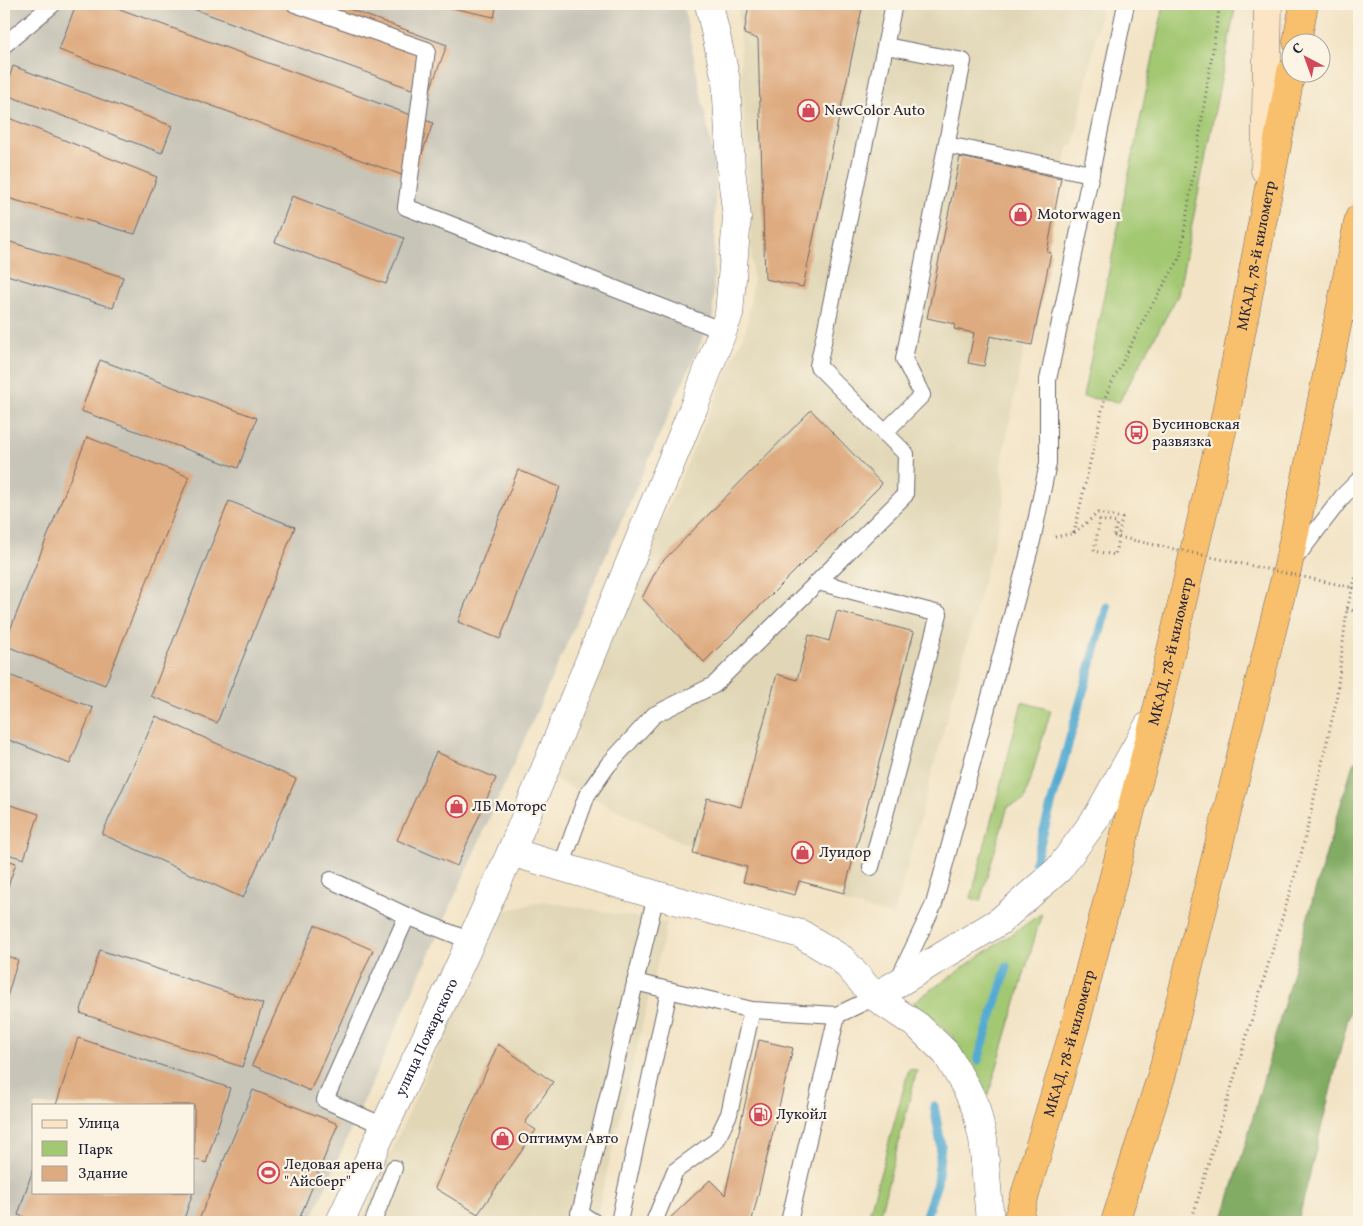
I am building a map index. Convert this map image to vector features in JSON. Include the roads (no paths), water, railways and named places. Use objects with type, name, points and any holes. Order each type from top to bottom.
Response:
[{"type":"highway","points":[[1299,32],[1304,4]]},
{"type":"highway","name":"МКАД, 78-й километр","points":[[1017,1222],[1075,1026],[1158,710],[1224,423],[1264,222],[1289,82]]},
{"type":"highway","points":[[1115,1222],[1162,1074],[1288,566],[1359,218]]},
{"type":"main road","points":[[1264,222],[1268,4]]},
{"type":"street","name":"улица Пожарского","points":[[340,1222],[511,852],[695,404],[729,314],[737,218],[731,169],[726,80],[709,4]]},
{"type":"street","points":[[886,990],[1000,921],[1059,869],[1098,817],[1158,710]]},
{"type":"street","points":[[511,852],[656,895],[801,934],[842,959],[886,990],[918,1026],[946,1053],[967,1089],[976,1109],[983,1139],[990,1222]]},
{"type":"lane","points":[[4,44],[53,4]]},
{"type":"lane","points":[[295,4],[427,50],[406,207],[722,332]]},
{"type":"lane","points":[[561,867],[587,795],[608,765],[654,715],[714,685],[905,495],[906,454],[818,366],[894,4]]},
{"type":"lane","points":[[636,982],[752,1010],[837,1015],[886,990],[934,904],[1032,541],[1048,463],[1048,380],[1126,4]]},
{"type":"lane","points":[[884,433],[922,395],[904,359],[963,61],[886,46]]},
{"type":"lane","points":[[946,145],[1091,174]]},
{"type":"lane","points":[[1347,280],[1359,316]]},
{"type":"lane","points":[[1288,566],[1343,496],[1359,480]]},
{"type":"lane","points":[[818,582],[939,614],[871,867]]},
{"type":"lane","points":[[331,880],[407,916],[471,942]]},
{"type":"lane","points":[[594,1222],[578,1218],[656,895]]},
{"type":"lane","points":[[384,1126],[325,1100],[407,916]]},
{"type":"lane","points":[[619,1222],[670,991]]},
{"type":"lane","points":[[654,1222],[675,1171],[716,1140],[729,1114],[752,1010]]},
{"type":"lane","points":[[789,1222],[837,1015]]},
{"type":"lane","points":[[373,1222],[394,1168]]},
{"type":"waterway","points":[[1035,862],[1107,607]]},
{"type":"waterway","points":[[978,1060],[1007,967]]},
{"type":"waterway","points":[[924,1222],[937,1183],[941,1145],[934,1106]]},
{"type":"place","name":"NewColor Auto","points":[[808,110]]},
{"type":"place","name":"Motorwagen","points":[[1021,214]]},
{"type":"place","name":"Бусиновская развязка","points":[[1136,433]]},
{"type":"place","name":"ЛБ Моторс","points":[[456,806]]},
{"type":"place","name":"Луидор","points":[[803,852]]},
{"type":"place","name":"Лукойл","points":[[760,1114]]},
{"type":"place","name":"Оптимум Авто","points":[[502,1138]]},
{"type":"place","name":"Ледовая арена \"Айсберг\"","points":[[268,1173]]}]
